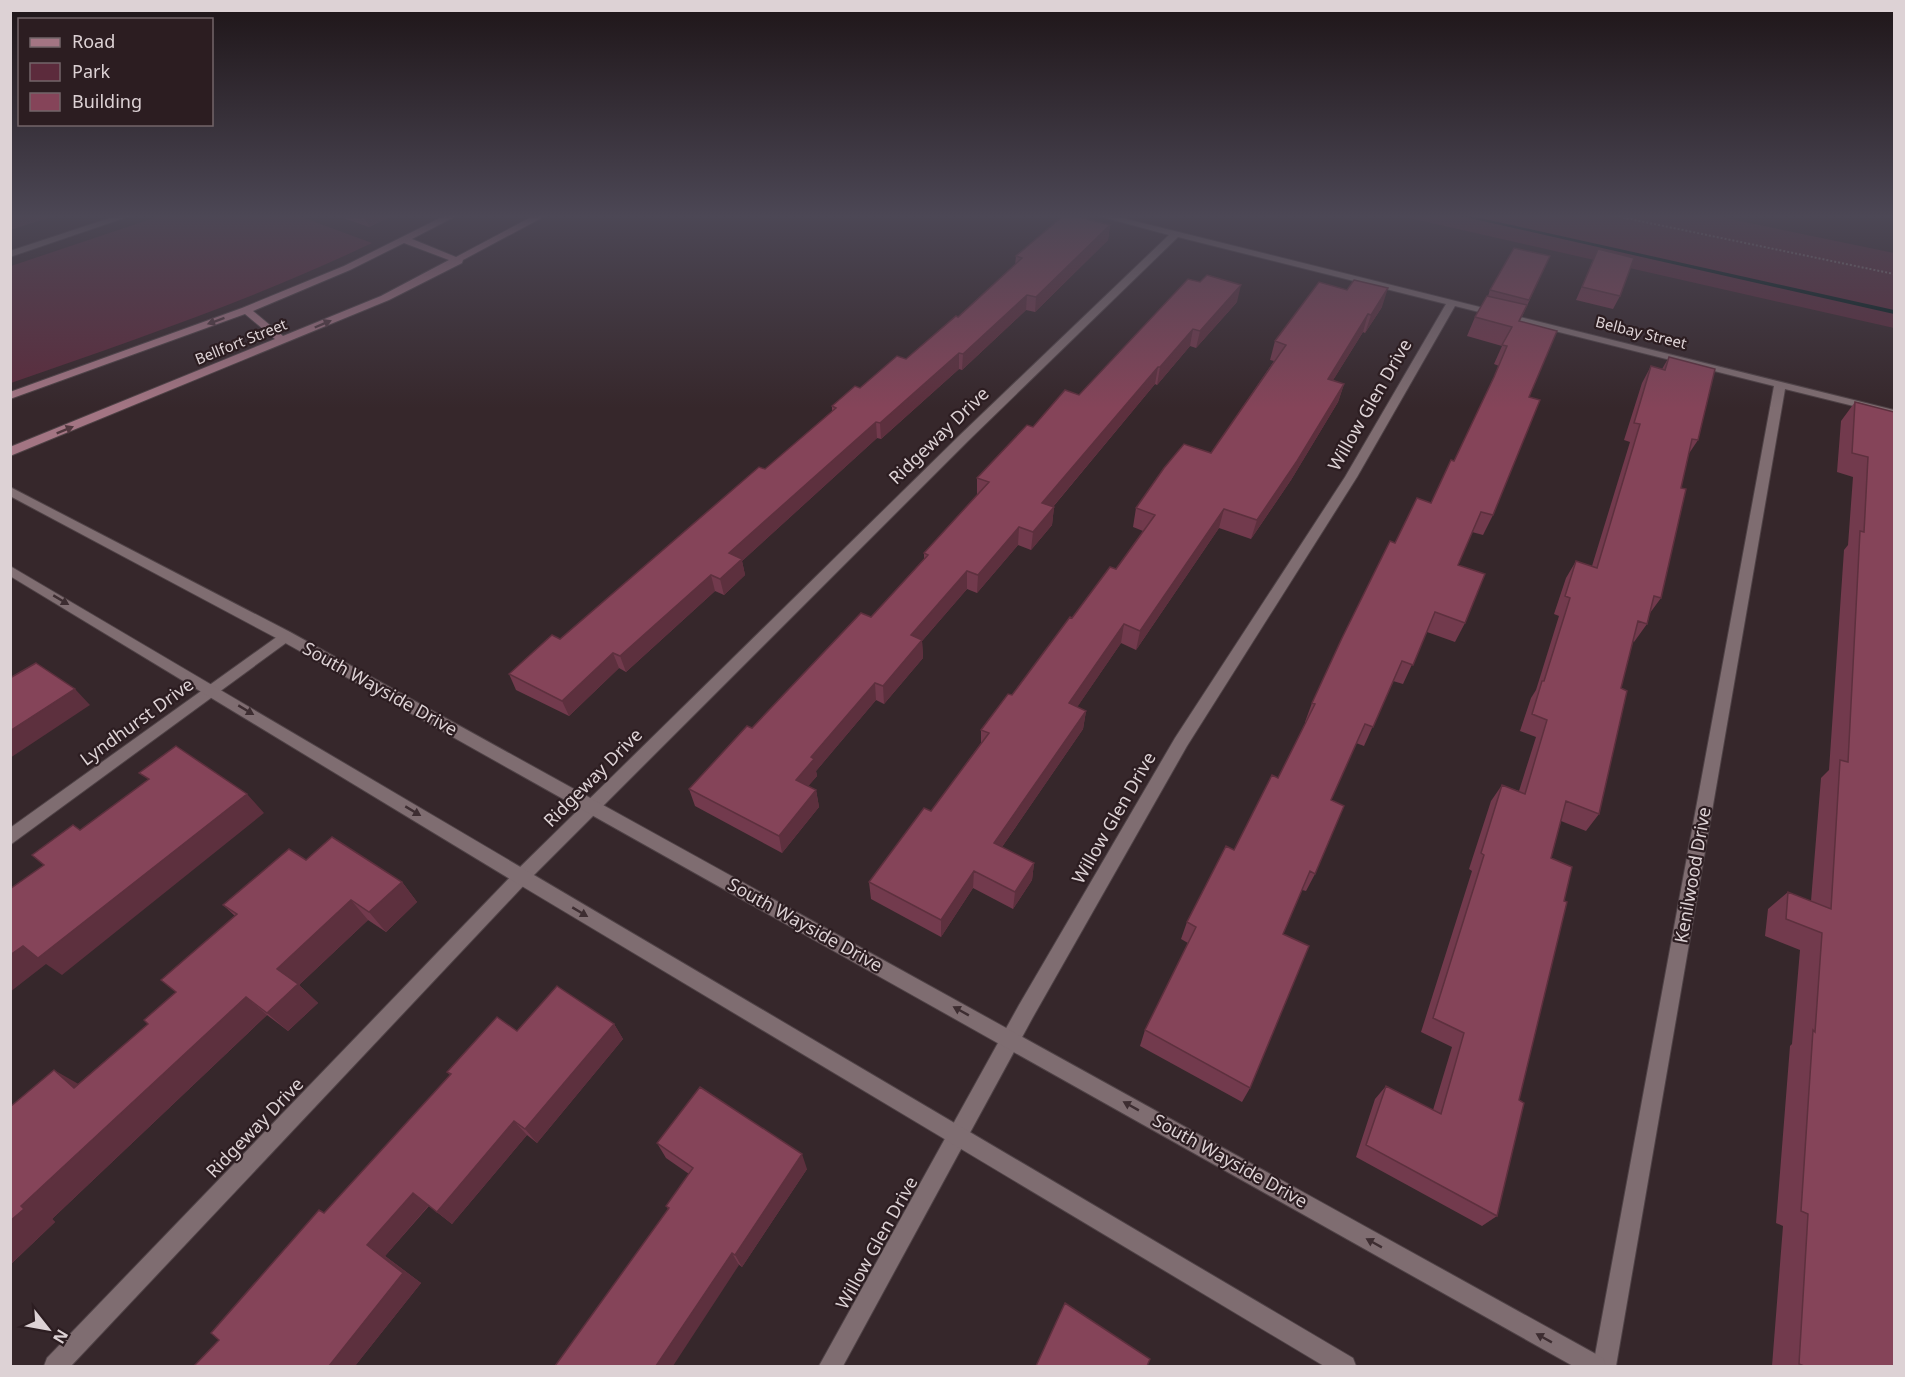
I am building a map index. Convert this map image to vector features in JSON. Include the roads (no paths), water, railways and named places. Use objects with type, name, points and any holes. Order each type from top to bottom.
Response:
[{"type":"main road","name":"Bellfort Street","points":[[10,396],[246,310],[320,279]]},
{"type":"main road","name":"Bellfort Street","points":[[10,452],[283,341],[385,298],[422,279]]},
{"type":"main road","points":[[246,310],[283,341]]},
{"type":"street","name":"Ridgeway Drive","points":[[55,1366],[521,877],[964,438],[1129,279]]},
{"type":"street","name":"Belbay Street","points":[[1360,279],[1894,412]]},
{"type":"street","name":"Willow Glen Drive","points":[[831,1366],[1011,1039],[1181,742],[1298,556],[1352,477],[1452,302]]},
{"type":"street","name":"Kenilwood Drive","points":[[1605,1366],[1780,384]]},
{"type":"street","name":"South Wayside Drive","points":[[10,491],[285,636],[1595,1366]]},
{"type":"street","points":[[10,570],[521,877],[1345,1366]]},
{"type":"street","name":"Lyndhurst Drive","points":[[10,838],[285,636]]},
{"type":"waterway","points":[[1747,279],[1894,312]]}]
